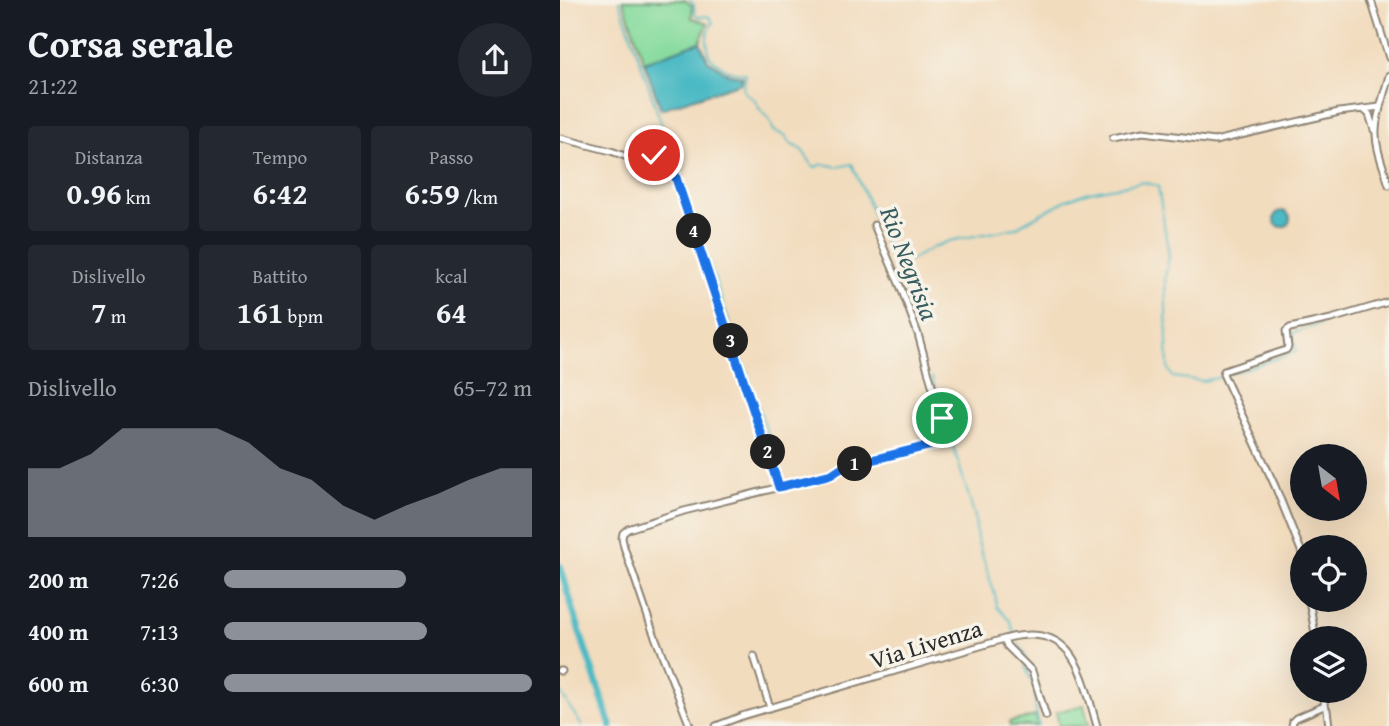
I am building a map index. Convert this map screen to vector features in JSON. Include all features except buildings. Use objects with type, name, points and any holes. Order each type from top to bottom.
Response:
[{"type":"street","points":[[1371,0],[1389,58]]},
{"type":"street","points":[[1376,133],[1389,75]]},
{"type":"street","points":[[1113,138],[1143,132],[1215,141],[1339,112],[1380,107]]},
{"type":"street","points":[[1363,109],[1369,114],[1376,133],[1378,150],[1389,185]]},
{"type":"street","points":[[560,138],[633,159],[666,153],[779,487]]},
{"type":"street","points":[[690,726],[652,629],[624,547],[623,533],[628,529],[684,512],[832,474],[841,468],[940,443],[946,439],[918,334],[874,225]]},
{"type":"street","points":[[1295,535],[1223,374],[1224,371],[1286,350],[1286,331],[1290,328],[1389,302]]},
{"type":"street","points":[[1004,639],[1023,634],[1040,636],[1052,639],[1068,651],[1081,672],[1097,726]]},
{"type":"street","name":"Via Livenza","points":[[716,726],[1004,639],[1007,646],[1032,671],[1046,716]]},
{"type":"street","points":[[754,656],[771,708]]},
{"type":"street","points":[[1324,703],[1329,726]]},
{"type":"street","points":[[1292,726],[1296,718],[1324,706]]},
{"type":"green space","points":[[623,0],[685,0],[692,6],[692,18],[708,23],[700,42],[644,62]]},
{"type":"green space","points":[[1084,705],[1089,726],[1059,726],[1056,712]]},
{"type":"green space","points":[[1036,716],[1038,726],[1010,726],[1009,722]]},
{"type":"water","points":[[700,42],[708,61],[727,73],[743,77],[741,83],[661,109],[644,62]]},
{"type":"water","points":[[1282,211],[1288,213],[1288,225],[1282,227],[1276,225],[1274,219],[1276,213]]},
{"type":"waterway","points":[[619,0],[785,484]]},
{"type":"waterway","name":"Rio Negrisia","points":[[690,0],[695,14],[699,17],[707,16],[713,23],[707,36],[709,56],[729,70],[745,73],[744,92],[755,100],[774,131],[786,136],[791,144],[802,150],[813,166],[823,164],[838,167],[852,164],[915,318]]},
{"type":"waterway","points":[[896,268],[949,241],[1015,228],[1066,200],[1089,192],[1143,182],[1158,186],[1169,256],[1165,278],[1168,368],[1173,377],[1203,381],[1221,377]]},
{"type":"waterway","points":[[1225,375],[1296,352],[1293,333],[1321,324]]},
{"type":"waterway","name":"Rio Negrisia","points":[[932,377],[975,517],[977,539],[997,607],[1010,621],[1014,633]]},
{"type":"waterway","points":[[560,566],[611,726]]},
{"type":"waterway","name":"Rio Negrisia","points":[[1019,644],[1026,660]]},
{"type":"waterway","name":"Rio Negrisia","points":[[1025,666],[1035,689],[1039,726]]},
{"type":"waterway","points":[[560,692],[582,726]]},
{"type":"route","points":[[654,155],[666,153],[669,157],[779,487],[832,474],[851,465],[940,443],[946,439],[942,418]]}]
